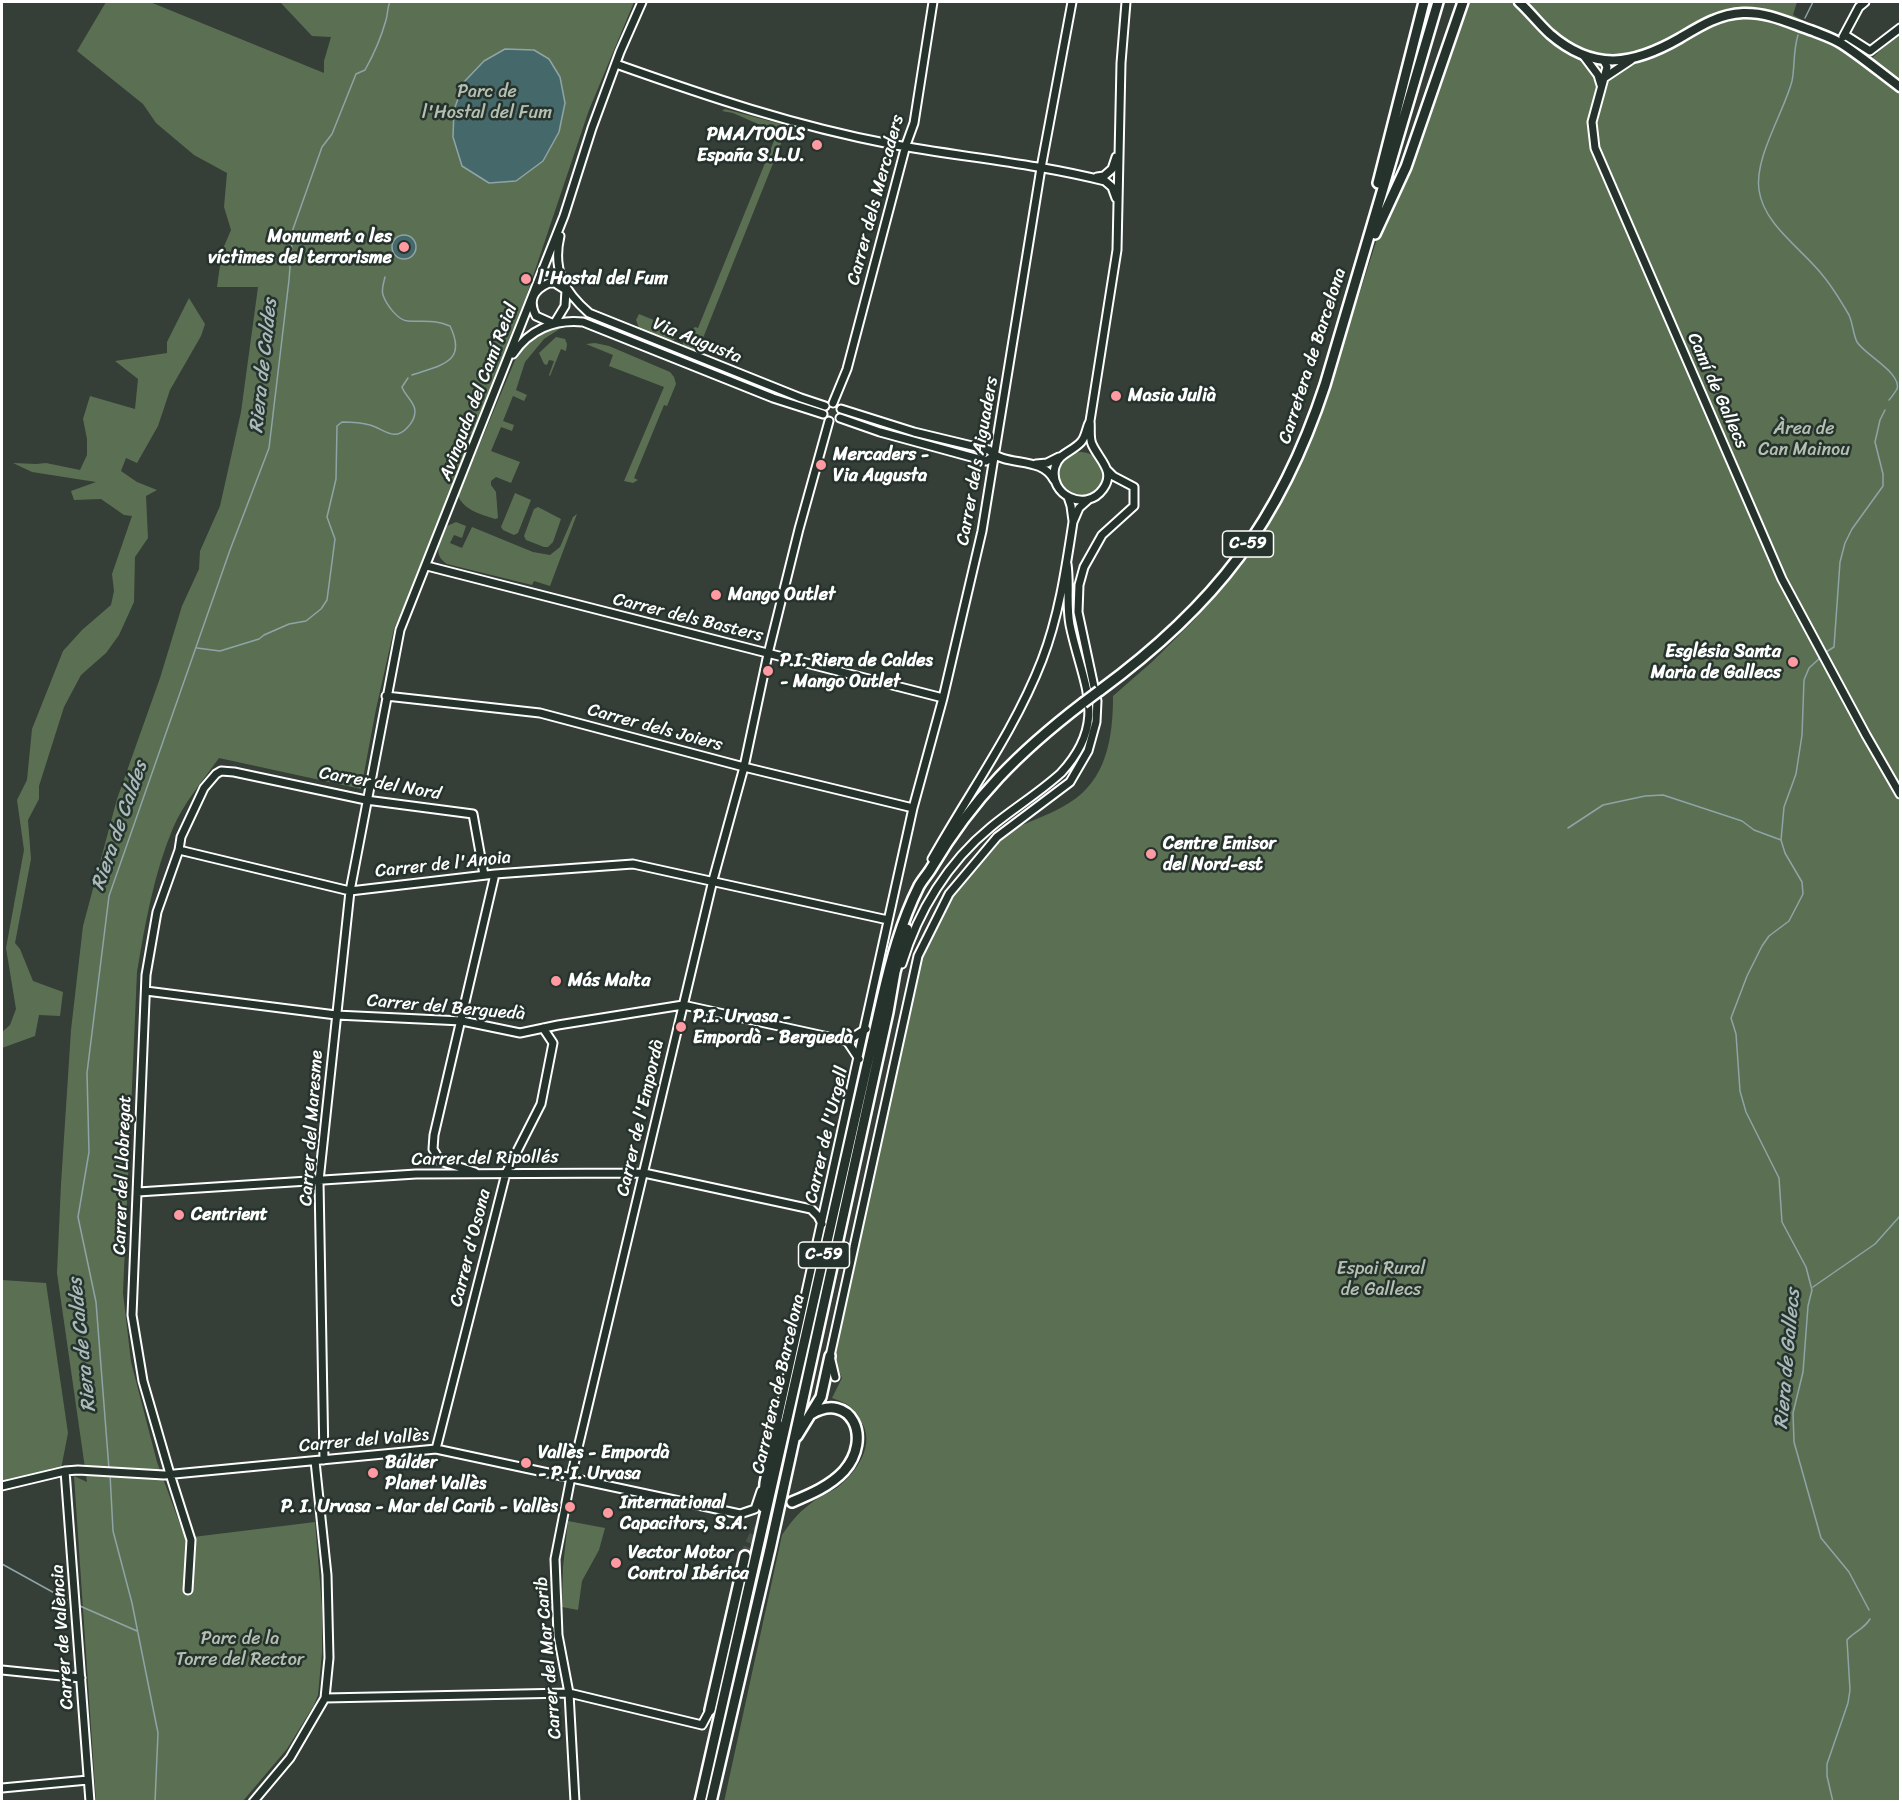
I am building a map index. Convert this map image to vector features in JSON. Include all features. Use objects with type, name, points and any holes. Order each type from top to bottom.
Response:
[{"type":"highway","points":[[1367,242],[1370,215],[1424,2]]},
{"type":"highway","name":"Carretera de Barcelona","points":[[700,1800],[884,988],[898,938],[921,883],[966,814],[1003,772],[1043,734],[1166,639],[1203,602],[1240,557],[1274,504],[1312,424],[1438,2]]},
{"type":"highway","points":[[1363,255],[1406,168],[1463,2]]},
{"type":"highway","name":"Carretera de Barcelona","points":[[711,1802],[790,1456],[895,972],[905,935],[928,873]]},
{"type":"highway","points":[[790,1456],[802,1426],[823,1390],[830,1356]]},
{"type":"highway","points":[[792,1502],[823,1488],[839,1476],[851,1462],[858,1445],[857,1430],[852,1419],[840,1410],[825,1408],[811,1414]]},
{"type":"highway","points":[[762,1533],[765,1483],[777,1423]]},
{"type":"highway","points":[[711,1710],[745,1556]]},
{"type":"main road","points":[[1519,2],[1554,37],[1583,55],[1604,61],[1631,60],[1652,53],[1721,17],[1743,13],[1773,16],[1842,38],[1900,87]]},
{"type":"street","name":"Avinguda del Camí Reial","points":[[366,800],[400,630],[564,216],[592,128],[642,2]]},
{"type":"street","name":"Carrer dels Mercaders","points":[[829,404],[847,369],[906,145],[914,123],[933,2]]},
{"type":"street","name":"Carrer dels Aiguaders","points":[[888,920],[913,808],[943,698],[982,531],[1041,168],[1072,2]]},
{"type":"street","points":[[1104,488],[1106,464],[1091,440],[1090,421],[1116,262],[1121,63],[1125,45],[1128,2]]},
{"type":"street","points":[[1865,2],[1859,7],[1842,38],[1870,51],[1900,28]]},
{"type":"street","points":[[1583,55],[1601,79],[1631,60]]},
{"type":"street","name":"Camí de Gallecs","points":[[1604,61],[1607,67],[1601,79],[1592,122],[1595,148],[1782,579],[1900,794]]},
{"type":"street","points":[[616,64],[696,93],[793,123],[1105,181],[1112,187],[1118,203]]},
{"type":"street","points":[[1088,177],[1104,177],[1112,169],[1119,149]]},
{"type":"street","name":"Via Augusta","points":[[564,216],[557,259],[566,290],[583,308],[601,319],[801,399],[829,404]]},
{"type":"street","points":[[549,283],[555,283],[566,290],[565,306],[554,324],[536,316],[531,305],[532,297],[537,290],[549,283]]},
{"type":"street","name":"Via Augusta","points":[[504,366],[527,337],[541,328],[570,321],[583,322],[773,398],[823,414]]},
{"type":"street","points":[[841,409],[840,418],[835,422],[829,421],[823,414],[829,404],[914,432],[989,450],[994,456]]},
{"type":"street","points":[[840,418],[891,435],[986,460],[994,456],[1034,464],[1047,463],[1074,448],[1082,441],[1090,421]]},
{"type":"street","points":[[744,767],[768,654],[829,421]]},
{"type":"street","points":[[1074,448],[1086,448],[1098,453]]},
{"type":"street","points":[[1056,483],[1054,469],[1060,456]]},
{"type":"street","points":[[1034,464],[1050,473],[1068,497],[1073,522]]},
{"type":"street","points":[[835,1377],[830,1356],[918,956],[949,894],[997,837],[1070,782],[1088,750],[1096,722],[1097,701],[1078,612],[1079,585],[1084,567],[1102,534],[1134,506],[1134,487],[1107,470]]},
{"type":"street","points":[[921,883],[938,849],[1027,696],[1056,615],[1073,522],[1079,508],[1104,488],[1122,481]]},
{"type":"street","points":[[1068,497],[1088,500]]},
{"type":"street","points":[[888,1012],[913,932],[940,883],[961,855],[978,838],[1061,773],[1071,763],[1081,746],[1090,705],[1069,617],[1067,564]]},
{"type":"street","name":"Carrer dels Basters","points":[[427,566],[943,698]]},
{"type":"street","name":"Carrer dels Joiers","points":[[386,696],[540,713],[744,767],[913,808]]},
{"type":"street","name":"Carrer de l'Empordà","points":[[571,1477],[713,880],[744,767]]},
{"type":"street","name":"Carrer del Nord","points":[[221,771],[366,800],[473,814],[484,875]]},
{"type":"street","name":"Carrer del Llobregat","points":[[188,1590],[191,1540],[143,1381],[132,1315],[146,975],[157,912],[179,850],[181,837],[204,788],[221,771]]},
{"type":"street","name":"Carrer del Maresme","points":[[324,1460],[319,1181],[350,891],[366,800]]},
{"type":"street","name":"Carrer de l'Anoia","points":[[179,850],[350,891],[484,875],[633,864],[713,880]]},
{"type":"street","points":[[483,1174],[440,1161],[434,1149],[434,1136],[495,874]]},
{"type":"street","points":[[713,880],[888,920]]},
{"type":"street","name":"Carrer de l'Urgell","points":[[735,1513],[750,1511],[758,1504],[866,1029],[888,920]]},
{"type":"street","name":"Carrer del Berguedà","points":[[146,991],[336,1015],[462,1021],[520,1034],[543,1028],[683,1005],[847,1041]]},
{"type":"street","name":"Carrer d'Osona","points":[[436,1449],[506,1173],[541,1104],[553,1043],[543,1028]]},
{"type":"street","points":[[859,1059],[847,1041],[866,1029]]},
{"type":"street","name":"Carrer del Ripollés","points":[[138,1192],[416,1174],[644,1173],[811,1209],[822,1224]]},
{"type":"street","name":"Carrer del Vallès","points":[[2,1486],[65,1471],[170,1474],[436,1449],[735,1513]]},
{"type":"street","points":[[253,1802],[290,1758],[326,1698],[329,1658],[327,1575],[315,1461]]},
{"type":"street","name":"Carrer de València","points":[[65,1471],[90,1802]]},
{"type":"street","name":"Carrer del Mar Carib","points":[[571,1477],[555,1559],[558,1635],[569,1693],[575,1802]]},
{"type":"street","points":[[2,1671],[81,1678]]},
{"type":"street","points":[[326,1698],[569,1693],[702,1725],[711,1710]]},
{"type":"street","points":[[2,1788],[88,1780]]},
{"type":"green space","points":[[106,2],[150,2],[324,73],[324,61],[331,37],[312,36],[280,2],[634,2],[589,110],[527,294],[422,565],[394,629],[361,789],[219,758],[177,819],[160,863],[151,899],[137,972],[123,1293],[131,1362],[157,1462],[185,1538],[315,1522],[322,1607],[322,1652],[318,1695],[287,1749],[243,1801],[96,1801],[74,1476],[87,1482],[57,1273],[71,1030],[83,926],[117,799],[160,678],[182,606],[199,569],[200,551],[220,506],[241,412],[258,287],[217,287],[222,251],[231,230],[224,207],[227,173],[194,155],[156,123],[143,104],[77,51]]},
{"type":"green space","name":"Espai Rural de Gallecs","points":[[1467,2],[1797,2],[1793,15],[1871,59],[1900,32],[1900,1801],[724,1802],[782,1535],[806,1507],[845,1481],[858,1465],[866,1447],[865,1429],[857,1415],[849,1406],[832,1398],[842,1378],[833,1357],[905,1022],[916,977],[931,935],[960,885],[996,842],[1012,830],[1069,803],[1092,782],[1100,770],[1109,742],[1113,696],[1153,661],[1196,618],[1242,565],[1285,496],[1318,423],[1384,217]]},
{"type":"green space","points":[[725,109],[788,126],[697,353],[682,347],[686,335],[695,327],[698,328],[776,136],[774,131],[733,113],[722,111]]},
{"type":"green space","points":[[189,298],[205,324],[201,336],[170,390],[158,426],[137,463],[126,458],[121,471],[137,482],[157,490],[146,496],[148,538],[135,557],[134,602],[119,635],[106,653],[81,675],[64,707],[39,786],[39,799],[28,820],[31,859],[15,943],[20,949],[33,981],[63,992],[60,1016],[39,1015],[35,1036],[2,1048],[2,1032],[10,1025],[16,1009],[6,948],[24,850],[17,800],[27,780],[32,729],[63,651],[82,630],[111,605],[114,591],[112,574],[132,516],[124,515],[101,499],[74,500],[71,491],[96,482],[32,472],[13,463],[46,463],[80,470],[87,455],[83,419],[90,396],[135,409],[138,379],[115,361],[167,353],[167,342]]},
{"type":"green space","points":[[639,314],[678,330],[674,340],[669,341],[639,328],[636,320]]},
{"type":"green space","points":[[554,328],[561,328],[544,339],[525,362],[516,390],[527,395],[524,401],[513,396],[503,421],[514,425],[512,431],[501,427],[491,451],[520,462],[511,483],[496,477],[491,481],[496,492],[498,518],[495,519],[469,509],[458,496],[518,353],[529,341]]},
{"type":"green space","points":[[556,337],[565,339],[566,351],[561,349],[550,376],[554,361],[549,360],[547,365],[544,364],[539,353]]},
{"type":"green space","points":[[586,344],[609,346],[670,372],[676,384],[667,406],[664,405],[634,478],[638,480],[633,483],[624,481],[664,387],[609,366],[613,355]]},
{"type":"green space","points":[[1081,452],[1097,458],[1103,474],[1097,490],[1081,496],[1065,490],[1059,474],[1065,458]]},
{"type":"green space","points":[[515,493],[531,500],[518,533],[514,535],[501,527]]},
{"type":"green space","points":[[538,507],[561,519],[553,542],[548,547],[526,540],[524,536],[534,509]]},
{"type":"green space","points":[[577,514],[550,586],[534,581],[532,585],[447,564],[439,556],[440,542],[447,526],[456,522],[466,526],[462,538],[454,535],[450,543],[462,548],[472,527],[533,552],[550,555],[560,547],[573,517]]},
{"type":"green space","points":[[2,1280],[46,1283],[68,1433],[61,1469],[2,1482]]},
{"type":"green space","points":[[568,1521],[605,1528],[599,1550],[582,1581],[578,1610],[562,1607]]},
{"type":"water","points":[[505,49],[534,50],[549,59],[560,77],[565,103],[559,132],[543,161],[516,181],[489,183],[462,166],[453,137],[454,110],[464,82],[484,61]]},
{"type":"water","points":[[404,235],[412,239],[416,247],[412,255],[404,259],[396,255],[392,247],[396,239]]},
{"type":"waterway","name":"Riera de Caldes","points":[[109,1469],[96,1302],[78,1217],[89,1152],[87,1073],[109,896],[230,550],[269,448],[293,229],[322,147],[332,134],[356,74],[365,70],[374,52],[387,18],[390,2]]},
{"type":"waterway","points":[[1805,18],[1813,2]]},
{"type":"waterway","points":[[1798,35],[1792,81],[1761,164],[1759,190],[1762,203],[1776,226],[1827,281],[1849,315],[1857,342],[1894,377],[1897,389],[1889,400]]},
{"type":"waterway","points":[[385,277],[383,295],[396,315],[408,321],[434,322],[450,326],[455,338],[456,348],[448,361],[412,375]]},
{"type":"waterway","points":[[197,648],[220,651],[259,639],[289,624],[306,621],[321,609],[327,600],[335,539],[327,517],[336,479],[337,426],[342,422],[356,423],[370,425],[393,434],[402,432],[412,422],[415,414],[415,408],[402,387],[408,378]]},
{"type":"waterway","points":[[1826,652],[1834,647],[1840,562],[1845,543],[1852,529],[1883,486],[1883,474],[1875,442],[1885,410]]},
{"type":"waterway","name":"Riera de Gallecs","points":[[1820,658],[1809,668],[1804,680],[1802,735],[1796,774],[1784,807],[1781,840],[1785,853],[1802,882],[1803,894],[1789,921],[1769,936],[1762,946],[1747,976],[1731,1018],[1736,1034],[1740,1091],[1746,1112],[1779,1178],[1782,1222],[1806,1267],[1812,1290],[1808,1306],[1803,1372],[1793,1413],[1794,1442],[1821,1538],[1849,1572],[1869,1610]]},
{"type":"waterway","points":[[1568,828],[1603,805],[1645,796],[1663,795],[1742,821],[1754,830],[1781,840]]},
{"type":"waterway","points":[[1813,1287],[1875,1244],[1900,1216]]},
{"type":"waterway","name":"Riera de Caldes","points":[[110,1474],[113,1531],[132,1603],[158,1733],[155,1802]]},
{"type":"waterway","points":[[2,1564],[67,1600]]},
{"type":"waterway","points":[[80,1606],[137,1631]]},
{"type":"waterway","name":"Riera de Gallecs","points":[[1833,1802],[1827,1776],[1827,1764],[1848,1703],[1850,1690],[1847,1640],[1870,1619]]},
{"type":"tunnel","points":[[745,1556],[752,1538],[762,1524],[775,1512],[792,1502]]},
{"type":"place","name":"PMA/TOOLS España S.L.U.","points":[[817,145]]},
{"type":"place","name":"Monument a les víctimes del terrorisme","points":[[404,247]]},
{"type":"place","name":"l'Hostal del Fum","points":[[526,279]]},
{"type":"place","name":"Masia Julià","points":[[1116,396]]},
{"type":"place","name":"Mercaders - Via Augusta","points":[[821,465]]},
{"type":"place","name":"Mango Outlet","points":[[716,595]]},
{"type":"place","name":"Església Santa Maria de Gallecs","points":[[1793,662]]},
{"type":"place","name":"P.I. Riera de Caldes - Mango Outlet","points":[[768,671]]},
{"type":"place","name":"Centre Emisor del Nord-est","points":[[1151,854]]},
{"type":"place","name":"Más Malta","points":[[556,981]]},
{"type":"place","name":"P.I. Urvasa - Empordà - Berguedà","points":[[681,1027]]},
{"type":"place","name":"Centrient","points":[[179,1215]]},
{"type":"place","name":"Vallès - Empordà - P. I. Urvasa","points":[[526,1463]]},
{"type":"place","name":"Búlder Planet Vallès","points":[[373,1473]]},
{"type":"place","name":"P. I. Urvasa - Mar del Carib - Vallès","points":[[570,1507]]},
{"type":"place","name":"International Capacitors, S.A.","points":[[608,1513]]},
{"type":"place","name":"Vector Motor Control Ibérica","points":[[616,1563]]},
{"type":"park label","name":"Parc de l'Hostal del Fum","points":[[487,102]]},
{"type":"park label","name":"Àrea de Can Mainou","points":[[1804,439]]},
{"type":"park label","name":"Parc de la Torre del Rector","points":[[240,1649]]}]
